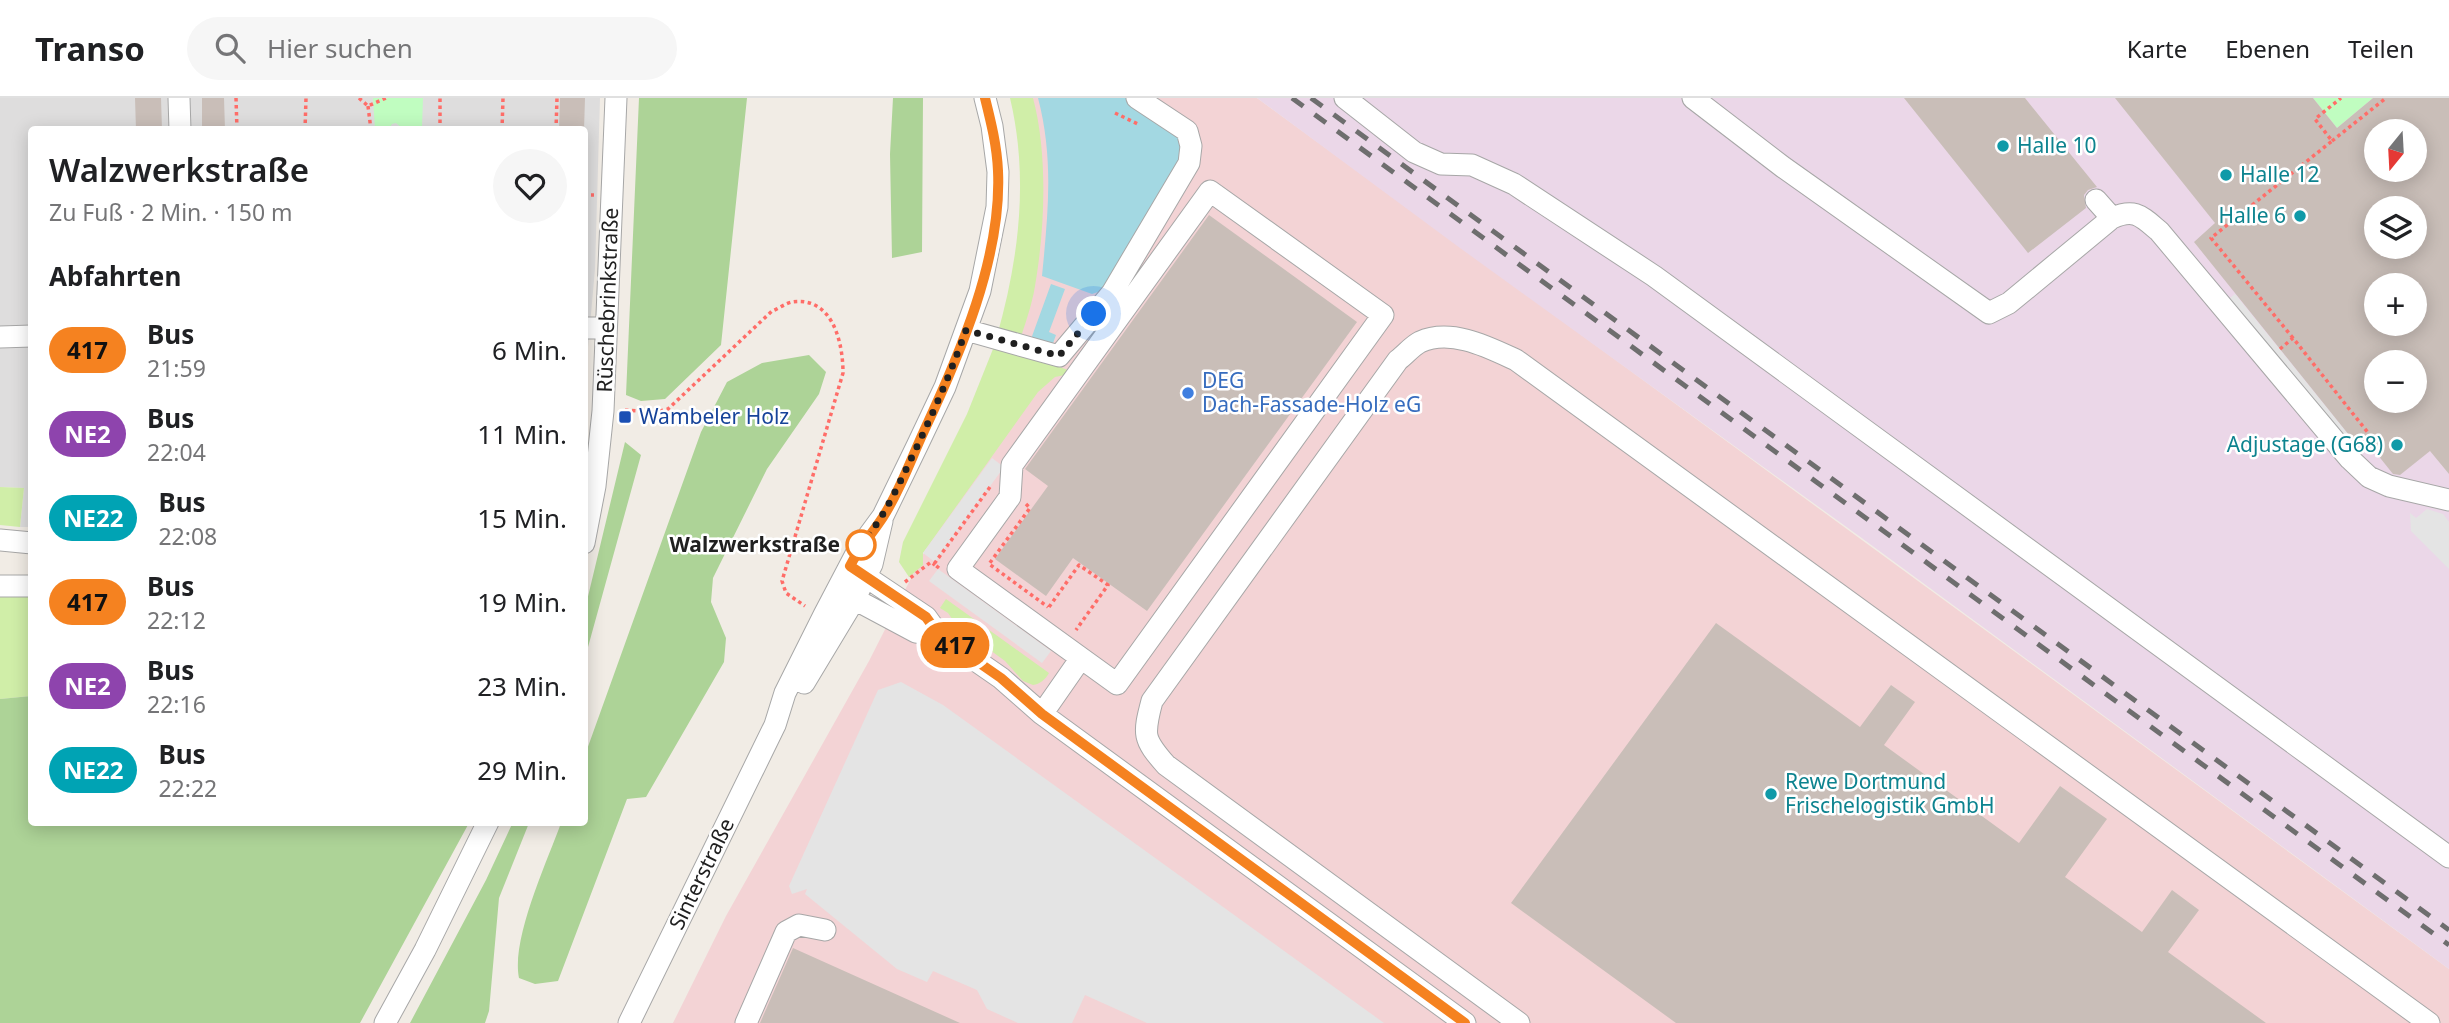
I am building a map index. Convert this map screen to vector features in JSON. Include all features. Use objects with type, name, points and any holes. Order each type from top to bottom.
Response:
[{"type":"street","points":[[179,98],[180,126]]},
{"type":"street","name":"Rüschebrinkstraße","points":[[588,520],[600,450],[616,98]]},
{"type":"street","name":"Sinterstraße","points":[[629,1023],[775,725],[785,692],[846,595],[858,571],[878,544],[883,516],[945,387],[980,291],[997,207],[997,160],[985,98]]},
{"type":"street","points":[[966,330],[1059,356],[1112,293],[1189,163],[1191,146],[1186,131],[1137,98]]},
{"type":"street","points":[[1346,98],[1413,152],[1441,163],[1472,165],[1514,184],[1654,276],[2449,857]]},
{"type":"street","points":[[1693,98],[1772,159],[1989,313],[2009,303],[2112,218],[2124,212],[2139,215],[2159,231],[2342,449],[2369,477],[2389,486],[2449,500]]},
{"type":"street","points":[[1210,191],[1382,315],[1117,684],[958,569],[1011,493],[1013,464],[1210,191]]},
{"type":"street","points":[[2095,200],[2112,218]]},
{"type":"street","points":[[588,328],[606,328]]},
{"type":"street","points":[[0,337],[28,336]]},
{"type":"street","points":[[1520,1023],[1166,765],[1148,745],[1146,725],[1152,701],[1398,360],[1419,342],[1445,337],[1479,343],[1516,360],[2429,1023]]},
{"type":"street","points":[[0,540],[28,543]]},
{"type":"street","points":[[858,571],[926,617],[939,635],[1001,678],[1042,714],[1465,1023]]},
{"type":"street","points":[[0,586],[28,586]]},
{"type":"street","points":[[846,595],[916,632],[939,635]]},
{"type":"street","points":[[1042,714],[1072,652]]},
{"type":"street","points":[[385,1023],[425,950],[486,826]]},
{"type":"street","points":[[746,1023],[786,932],[799,925],[825,930]]},
{"type":"path","points":[[236,98],[237,126]]},
{"type":"path","points":[[305,126],[306,98]]},
{"type":"path","points":[[359,98],[368,106],[370,126]]},
{"type":"path","points":[[368,106],[386,98]]},
{"type":"path","points":[[440,98],[440,126]]},
{"type":"path","points":[[502,126],[503,98]]},
{"type":"path","points":[[556,126],[557,98]]},
{"type":"path","points":[[2332,141],[2315,119],[2341,98]]},
{"type":"path","points":[[2369,434],[2211,239],[2386,98]]},
{"type":"path","points":[[625,410],[655,412],[668,409],[772,312],[792,302],[811,304],[827,314],[837,330],[843,351],[843,373],[782,581],[786,593],[805,606]]},
{"type":"path","points":[[2280,349],[2292,338]]},
{"type":"path","points":[[944,572],[934,564],[995,481],[1030,508],[989,564],[1048,607]]},
{"type":"path","points":[[914,576],[931,562]]},
{"type":"path","points":[[1035,625],[1079,565],[1108,585],[1072,652]]},
{"type":"shaded area","points":[[0,98],[600,98],[595,269],[588,347],[588,126],[28,126],[28,527],[20,527],[24,488],[0,487]]},
{"type":"shaded area","points":[[1017,98],[1257,98],[2449,969],[2449,1023],[673,1023],[726,916],[869,661],[1002,399],[1033,156]]},
{"type":"shaded area","points":[[1257,98],[2449,98],[2449,969]]},
{"type":"shaded area","points":[[2235,294],[2357,445],[2350,452],[2226,301]]},
{"type":"shaded area","points":[[992,458],[1004,467],[935,562],[923,553]]},
{"type":"shaded area","points":[[2427,509],[2443,514],[2449,522],[2449,569],[2411,531],[2410,513],[2416,518]]},
{"type":"shaded area","points":[[938,569],[1051,651],[1042,663],[929,581]]},
{"type":"shaded area","points":[[901,682],[943,705],[1384,1023],[1147,1023],[1085,995],[1072,1023],[1018,1023],[987,1009],[977,990],[933,971],[927,982],[897,969],[805,894],[807,889],[792,894],[789,886],[878,690]]},
{"type":"green space","points":[[373,98],[423,98],[422,126],[400,126],[396,123],[391,126],[375,126]]},
{"type":"green space","points":[[639,98],[747,98],[721,345],[665,399],[641,401],[626,395]]},
{"type":"green space","points":[[893,98],[923,98],[922,252],[892,258],[890,154]]},
{"type":"green space","points":[[1010,98],[1033,98],[1043,167],[1043,216],[1038,264],[1032,300],[1019,343],[997,336],[1011,277],[1019,218],[1019,158]]},
{"type":"green space","points":[[2313,98],[2373,98],[2337,128]]},
{"type":"green space","points":[[995,344],[1068,370],[1065,375],[1055,377],[1038,392],[923,553],[923,565],[909,577],[899,562],[903,542],[967,414]]},
{"type":"green space","points":[[809,355],[826,372],[819,394],[767,469],[713,578],[711,602],[726,638],[724,662],[646,797],[627,799],[558,981],[535,984],[519,978],[520,943],[525,922],[560,826],[588,826],[588,747],[701,432],[727,382],[762,363]]},
{"type":"green space","points":[[625,442],[641,455],[588,647],[588,596]]},
{"type":"green space","points":[[0,487],[24,488],[20,527],[0,525]]},
{"type":"green space","points":[[28,590],[28,696],[0,699],[0,591]]},
{"type":"green space","points":[[946,599],[1049,673],[1046,678],[1033,685],[1023,681],[1005,661],[957,626],[948,613],[940,608]]},
{"type":"green space","points":[[28,696],[28,826],[467,826],[360,1023],[0,1023],[0,699]]},
{"type":"green space","points":[[511,826],[528,826],[499,898],[489,1011],[485,1023],[410,1023],[486,880]]},
{"type":"water","points":[[1038,98],[1128,98],[1181,135],[1184,160],[1104,290],[1092,294],[1042,276],[1048,209],[1048,165]]},
{"type":"water","points":[[1051,284],[1065,289],[1049,332],[1056,335],[1052,346],[1031,339]]},
{"type":"building","points":[[135,98],[161,98],[162,126],[136,126]]},
{"type":"building","points":[[202,98],[224,98],[225,126],[202,126]]},
{"type":"building","points":[[560,98],[585,98],[584,126],[559,126]]},
{"type":"building","name":"Halle 10","points":[[1904,98],[2025,98],[2097,187],[2088,190],[2084,195],[2086,208],[2028,253]]},
{"type":"building","points":[[2115,98],[2313,98],[2337,128],[2373,98],[2449,98],[2449,474],[2430,451],[2400,475],[2393,474],[2365,439],[2357,445],[2194,242],[2215,223]]},
{"type":"building","name":"DEG Dach-Fassade-Holz eG","points":[[1209,215],[1357,322],[1147,611],[1073,558],[1046,596],[995,559],[1048,486],[1025,469]]},
{"type":"building","name":"Rewe Dortmund Frischelogistik GmbH","points":[[1716,623],[1860,727],[1891,685],[1915,702],[1884,745],[2019,843],[2060,786],[2107,819],[2065,877],[2142,932],[2172,890],[2199,910],[2168,952],[2266,1023],[1676,1023],[1511,903]]},
{"type":"building","points":[[793,948],[960,1023],[760,1023]]},
{"type":"railway","points":[[1292,98],[2449,945]]},
{"type":"railway","points":[[1311,98],[2449,930]]},
{"type":"bus line","name":"417","points":[[985,98],[998,172],[997,207],[980,291],[945,387],[883,516],[861,545],[850,566],[926,617],[939,635],[1001,678],[1042,714],[1465,1023]]},
{"type":"place","name":"Halle 10","points":[[2003,146]]},
{"type":"place","name":"Halle 12","points":[[2226,175]]},
{"type":"place","name":"Halle 6","points":[[2300,216]]},
{"type":"place","name":"DEG Dach-Fassade-Holz eG","points":[[1188,393]]},
{"type":"place","name":"Wambeler Holz","points":[[625,417]]},
{"type":"place","name":"Adjustage (G68)","points":[[2397,445]]},
{"type":"place","name":"Walzwerkstraße","points":[[861,545]]},
{"type":"place","name":"Rewe Dortmund Frischelogistik GmbH","points":[[1771,794]]},
{"type":"route","points":[[861,545],[883,516],[895,493],[945,387],[966,330],[1059,356],[1094,314]]}]
